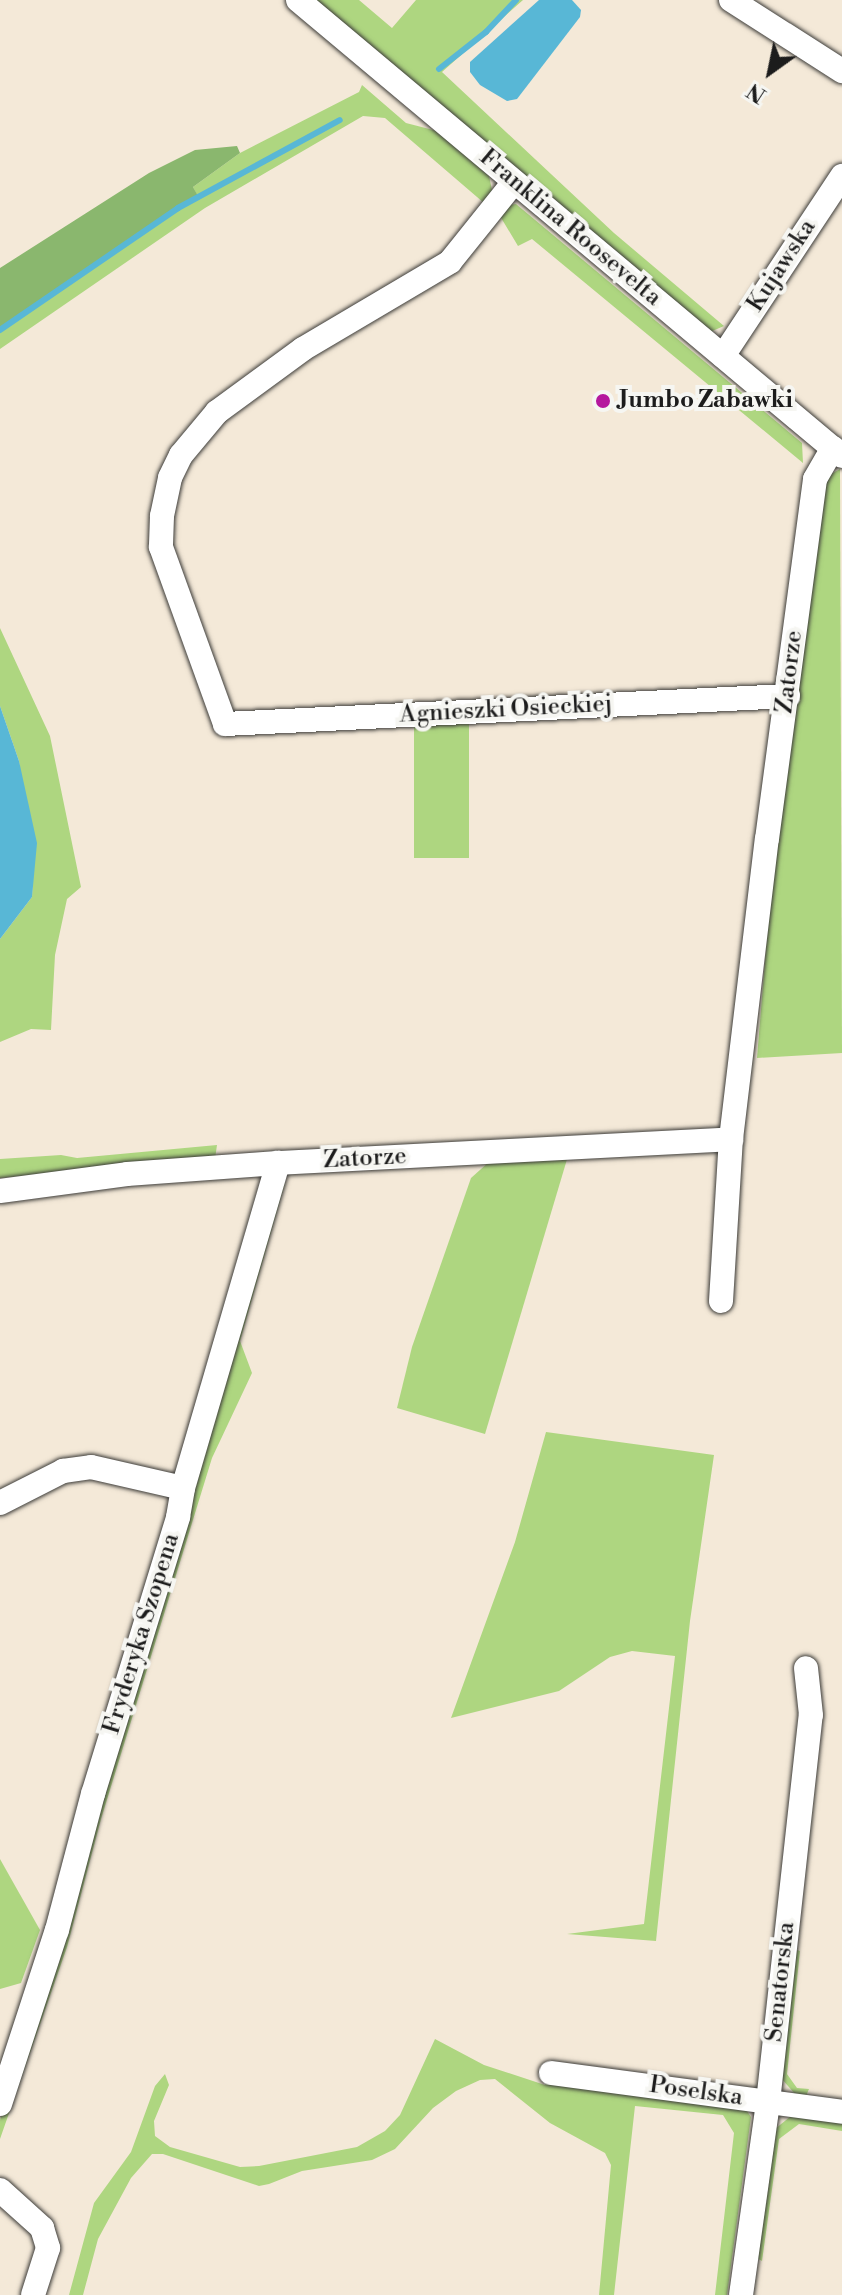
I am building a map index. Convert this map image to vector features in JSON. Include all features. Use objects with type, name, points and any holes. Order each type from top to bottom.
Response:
[{"type":"street","name":"Franklina Roosevelta","points":[[298,0],[837,452]]},
{"type":"street","points":[[731,0],[842,71]]},
{"type":"street","name":"Kujawska","points":[[723,356],[842,176]]},
{"type":"street","name":"Agnieszki Osieckiej","points":[[514,182],[450,262],[303,349],[217,412],[181,455],[170,478],[162,516],[161,547],[225,724],[788,696]]},
{"type":"street","name":"Zatorze","points":[[721,1301],[731,1139],[815,479],[837,452]]},
{"type":"street","name":"Zatorze","points":[[0,1191],[127,1174],[278,1163],[731,1139]]},
{"type":"street","name":"Fryderyka Szopena","points":[[0,2104],[57,1930],[93,1794],[178,1517],[183,1488],[278,1163]]},
{"type":"street","points":[[0,1503],[63,1471],[91,1467],[183,1488]]},
{"type":"street","name":"Senatorska","points":[[741,2295],[768,2102],[811,1715],[806,1668]]},
{"type":"street","name":"Poselska","points":[[551,2073],[842,2112]]},
{"type":"street","points":[[0,2190],[42,2228],[48,2248],[33,2295]]},
{"type":"green space","points":[[316,0],[359,0],[392,28],[416,0],[523,0],[442,72],[614,233],[724,326],[710,332]]},
{"type":"green space","points":[[362,85],[406,123],[437,131],[489,176],[492,190],[484,203],[385,118],[363,116],[205,208],[0,349],[0,330],[198,197],[193,187],[240,153],[359,92]]},
{"type":"green space","points":[[237,146],[240,153],[193,187],[198,196],[0,330],[0,268],[149,173],[195,150]]},
{"type":"green space","points":[[516,204],[802,443],[803,463],[532,239],[518,246],[500,216],[509,205]]},
{"type":"green space","points":[[840,469],[842,1053],[757,1058],[769,912],[824,478]]},
{"type":"green space","points":[[0,628],[50,736],[81,887],[67,899],[55,955],[51,1030],[31,1029],[0,1042],[0,939],[32,897],[33,877],[19,761],[0,706]]},
{"type":"green space","points":[[414,724],[469,724],[469,858],[414,858]]},
{"type":"green space","points":[[217,1145],[215,1159],[0,1178],[0,1159],[61,1155],[77,1158]]},
{"type":"green space","points":[[568,1156],[485,1434],[397,1408],[412,1347],[471,1178],[490,1161]]},
{"type":"green space","points":[[285,1183],[240,1341],[252,1373],[212,1458],[101,1819],[67,1947],[0,2139],[0,2120],[279,1191]]},
{"type":"green space","points":[[546,1432],[714,1455],[690,1621],[656,1941],[567,1934],[644,1924],[675,1656],[632,1651],[610,1657],[559,1691],[451,1718],[515,1542]]},
{"type":"green space","points":[[0,1859],[40,1930],[21,1983],[0,1989]]},
{"type":"green space","points":[[794,1949],[800,1951],[787,2074],[797,2088],[809,2089],[806,2096],[795,2094],[781,2078]]},
{"type":"green space","points":[[435,2039],[484,2065],[545,2085],[546,2079],[745,2108],[751,2117],[727,2295],[715,2295],[734,2133],[723,2115],[635,2106],[614,2295],[599,2295],[611,2165],[605,2153],[550,2123],[495,2079],[480,2080],[456,2091],[433,2108],[395,2149],[372,2160],[302,2171],[269,2184],[259,2186],[163,2154],[152,2154],[131,2178],[98,2239],[83,2295],[69,2295],[94,2203],[131,2152],[155,2086],[165,2074],[169,2085],[154,2121],[155,2136],[170,2147],[240,2167],[259,2166],[357,2147],[385,2131],[400,2115]]},
{"type":"green space","points":[[791,2116],[842,2121],[842,2131],[799,2124],[779,2139],[762,2261],[755,2257],[775,2129]]},
{"type":"water","points":[[539,0],[572,0],[581,10],[580,17],[517,99],[507,101],[480,85],[470,72],[470,62]]},
{"type":"water","points":[[0,706],[19,761],[37,843],[32,897],[0,939]]},
{"type":"waterway","points":[[439,69],[486,32],[516,0]]},
{"type":"waterway","points":[[0,330],[178,208],[340,120]]},
{"type":"place","name":"Jumbo Zabawki","points":[[603,401]]}]
